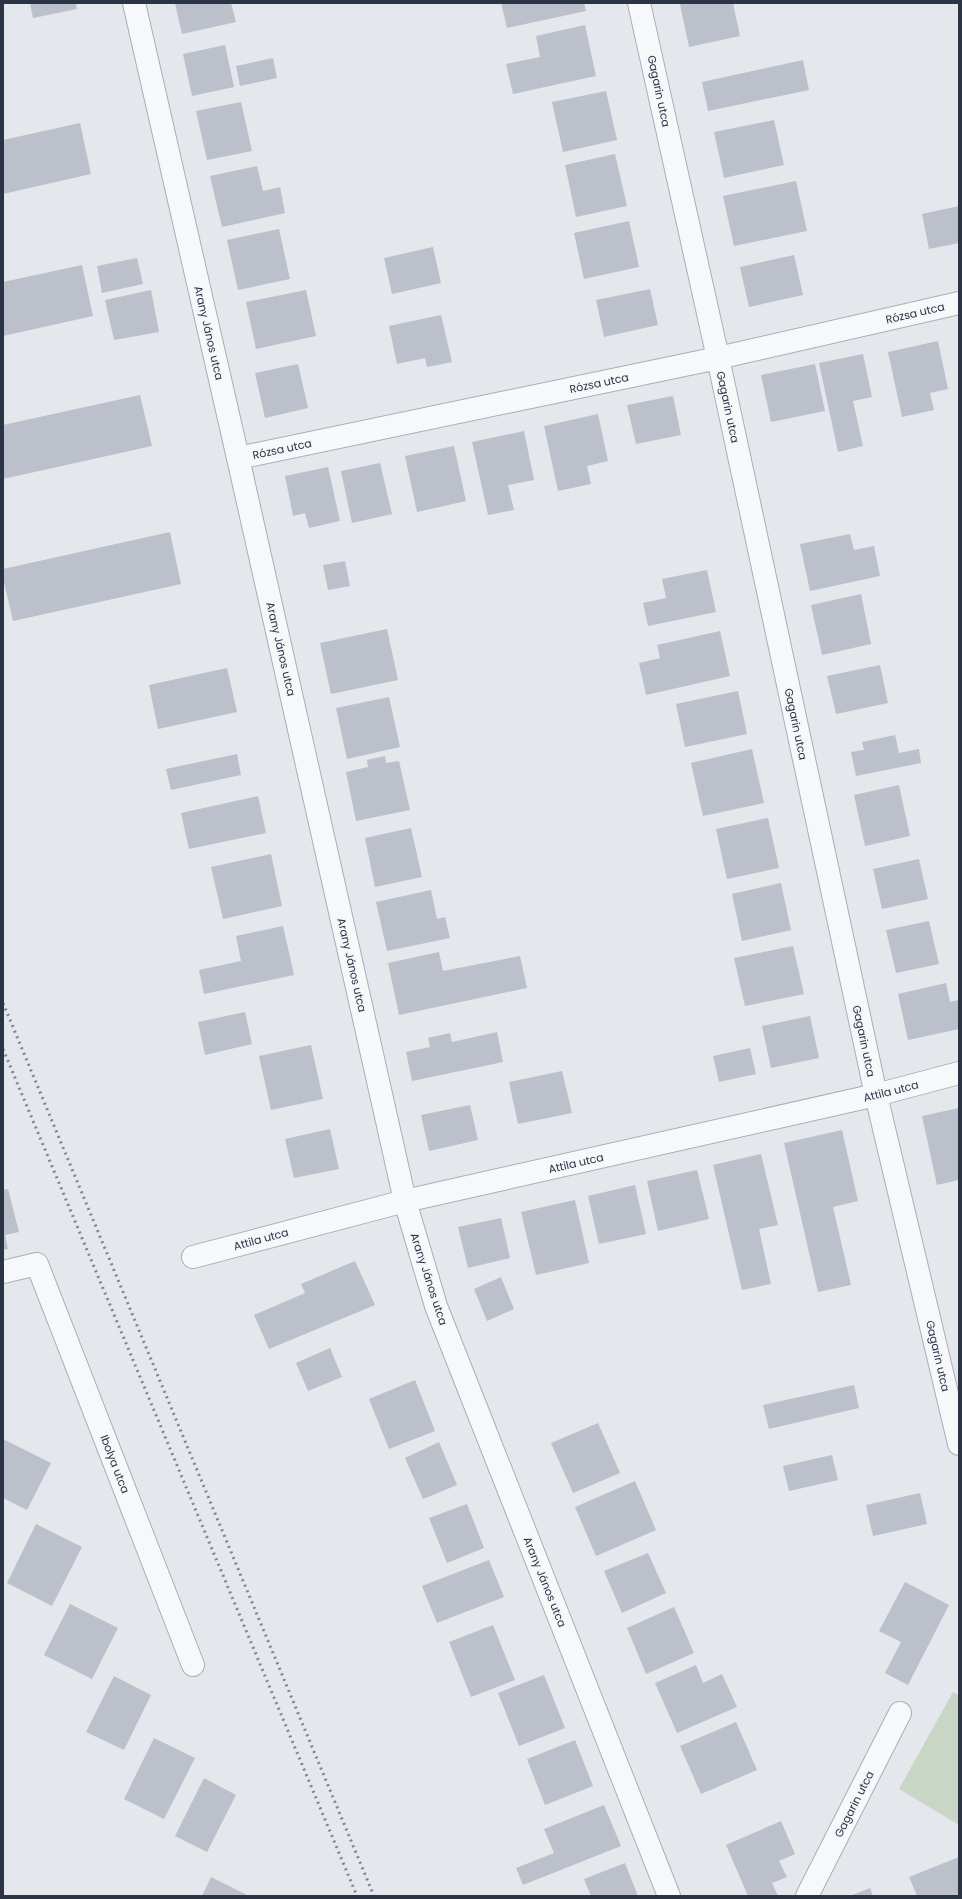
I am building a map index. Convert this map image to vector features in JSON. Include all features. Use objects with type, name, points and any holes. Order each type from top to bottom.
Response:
[{"type":"street","name":"Arany János utca","points":[[134,3],[238,458],[404,1201],[436,1306],[669,1896]]},
{"type":"street","name":"Gagarin utca","points":[[639,3],[718,358],[876,1095],[959,1444]]},
{"type":"street","name":"Rózsa utca","points":[[238,458],[718,358],[959,303]]},
{"type":"street","name":"Attila utca","points":[[193,1257],[404,1201],[876,1095],[959,1073]]},
{"type":"street","name":"Ibolya utca","points":[[3,1272],[37,1264],[193,1665]]},
{"type":"street","name":"Gagarin utca","points":[[807,1896],[900,1713]]},
{"type":"green space","points":[[953,1692],[959,1695],[959,1825],[899,1789]]},
{"type":"building","points":[[30,3],[76,3],[77,9],[33,18]]},
{"type":"building","points":[[175,3],[231,3],[236,22],[182,34]]},
{"type":"building","points":[[501,3],[584,3],[586,11],[507,28]]},
{"type":"building","points":[[733,3],[740,36],[689,47],[680,4]]},
{"type":"building","points":[[585,25],[596,76],[513,94],[506,64],[540,57],[536,36]]},
{"type":"building","points":[[225,45],[234,87],[192,96],[183,54]]},
{"type":"building","points":[[273,58],[277,78],[240,86],[236,66]]},
{"type":"building","points":[[803,60],[809,90],[708,111],[702,82]]},
{"type":"building","points":[[606,91],[617,140],[563,152],[552,102]]},
{"type":"building","points":[[241,102],[252,151],[207,160],[196,111]]},
{"type":"building","points":[[774,120],[784,165],[724,178],[714,132]]},
{"type":"building","points":[[80,123],[91,174],[3,194],[3,140]]},
{"type":"building","points":[[615,154],[627,206],[576,217],[565,165]]},
{"type":"building","points":[[257,166],[263,191],[280,187],[285,213],[222,227],[210,176]]},
{"type":"building","points":[[796,181],[807,231],[734,246],[723,196]]},
{"type":"building","points":[[959,206],[959,243],[929,249],[922,214]]},
{"type":"building","points":[[629,221],[639,267],[584,279],[574,233]]},
{"type":"building","points":[[279,229],[290,279],[238,290],[227,240]]},
{"type":"building","points":[[433,247],[441,283],[392,294],[384,258]]},
{"type":"building","points":[[794,255],[803,295],[749,307],[740,267]]},
{"type":"building","points":[[137,258],[143,284],[102,293],[97,266]]},
{"type":"building","points":[[82,265],[93,316],[3,336],[3,282]]},
{"type":"building","points":[[650,289],[658,325],[604,337],[596,300]]},
{"type":"building","points":[[151,290],[159,332],[114,340],[105,300]]},
{"type":"building","points":[[306,290],[316,336],[256,349],[246,302]]},
{"type":"building","points":[[441,315],[452,362],[427,367],[425,358],[397,364],[389,326]]},
{"type":"building","points":[[938,341],[948,389],[930,393],[934,410],[902,417],[888,352]]},
{"type":"building","points":[[863,354],[872,397],[853,401],[863,446],[838,452],[819,363]]},
{"type":"building","points":[[298,364],[308,408],[265,418],[255,373]]},
{"type":"building","points":[[815,364],[825,411],[771,422],[761,375]]},
{"type":"building","points":[[140,395],[152,446],[3,479],[3,425]]},
{"type":"building","points":[[673,396],[681,435],[636,444],[627,405]]},
{"type":"building","points":[[598,414],[608,461],[587,466],[591,484],[558,491],[544,426]]},
{"type":"building","points":[[524,431],[534,480],[508,485],[514,510],[488,515],[472,442]]},
{"type":"building","points":[[454,446],[466,501],[417,512],[405,456]]},
{"type":"building","points":[[380,463],[392,514],[352,523],[341,471]]},
{"type":"building","points":[[328,467],[340,521],[309,528],[305,513],[293,516],[285,476]]},
{"type":"building","points":[[170,532],[181,584],[13,621],[3,578],[3,569]]},
{"type":"building","points":[[850,534],[854,550],[874,546],[880,576],[810,591],[800,544]]},
{"type":"building","points":[[345,561],[350,586],[328,590],[323,565]]},
{"type":"building","points":[[707,570],[716,612],[648,626],[643,603],[666,598],[662,579]]},
{"type":"building","points":[[861,594],[871,644],[822,655],[811,605]]},
{"type":"building","points":[[387,629],[398,680],[331,694],[320,643]]},
{"type":"building","points":[[720,631],[730,676],[646,695],[639,663],[660,658],[657,645]]},
{"type":"building","points":[[880,665],[888,703],[836,714],[827,676]]},
{"type":"building","points":[[227,668],[237,712],[158,729],[149,685]]},
{"type":"building","points":[[738,691],[747,734],[685,747],[676,704]]},
{"type":"building","points":[[389,697],[400,747],[347,759],[336,708]]},
{"type":"building","points":[[895,735],[899,753],[919,749],[921,763],[856,776],[851,752],[864,750],[862,742]]},
{"type":"building","points":[[752,749],[764,803],[703,816],[691,763]]},
{"type":"building","points":[[237,754],[241,775],[171,790],[166,769]]},
{"type":"building","points":[[385,756],[386,763],[399,761],[410,810],[356,821],[346,772],[368,767],[367,760]]},
{"type":"building","points":[[899,785],[910,836],[865,846],[854,795]]},
{"type":"building","points":[[258,796],[266,833],[189,849],[181,813]]},
{"type":"building","points":[[768,818],[779,868],[727,879],[716,829]]},
{"type":"building","points":[[411,828],[422,877],[375,887],[365,838]]},
{"type":"building","points":[[271,854],[282,906],[223,919],[211,867]]},
{"type":"building","points":[[919,859],[928,899],[882,909],[873,869]]},
{"type":"building","points":[[781,883],[791,930],[742,941],[732,894]]},
{"type":"building","points":[[431,890],[437,919],[445,917],[450,938],[387,951],[376,902]]},
{"type":"building","points":[[929,921],[939,964],[896,973],[886,930]]},
{"type":"building","points":[[283,926],[294,975],[204,994],[199,970],[241,961],[236,936]]},
{"type":"building","points":[[793,946],[804,994],[745,1006],[734,958]]},
{"type":"building","points":[[439,952],[443,971],[520,956],[527,988],[399,1015],[388,963]]},
{"type":"building","points":[[946,983],[950,1002],[959,1000],[959,1029],[908,1040],[898,994]]},
{"type":"building","points":[[245,1012],[252,1044],[205,1055],[198,1022]]},
{"type":"building","points":[[810,1016],[819,1058],[771,1068],[762,1026]]},
{"type":"building","points":[[497,1032],[503,1062],[412,1081],[406,1052],[430,1047],[428,1038],[450,1033],[452,1042]]},
{"type":"building","points":[[311,1045],[323,1099],[271,1110],[259,1056]]},
{"type":"building","points":[[750,1048],[756,1074],[719,1082],[713,1056]]},
{"type":"building","points":[[562,1071],[572,1113],[518,1124],[509,1082]]},
{"type":"building","points":[[470,1105],[478,1140],[429,1151],[421,1115]]},
{"type":"building","points":[[959,1108],[959,1180],[937,1185],[922,1116]]},
{"type":"building","points":[[330,1129],[339,1169],[294,1178],[285,1139]]},
{"type":"building","points":[[842,1130],[858,1201],[833,1207],[851,1285],[818,1292],[784,1143]]},
{"type":"building","points":[[761,1154],[778,1225],[759,1229],[771,1284],[742,1290],[713,1165]]},
{"type":"building","points":[[697,1170],[709,1219],[658,1231],[647,1181]]},
{"type":"building","points":[[635,1185],[646,1234],[599,1244],[588,1196]]},
{"type":"building","points":[[8,1189],[19,1232],[5,1235],[8,1249],[3,1250],[3,1190]]},
{"type":"building","points":[[575,1200],[589,1263],[536,1275],[521,1212]]},
{"type":"building","points":[[501,1218],[510,1258],[468,1268],[458,1227]]},
{"type":"building","points":[[355,1261],[375,1305],[269,1349],[254,1315],[305,1293],[301,1284]]},
{"type":"building","points":[[501,1277],[514,1309],[487,1321],[474,1289]]},
{"type":"building","points":[[330,1348],[342,1377],[308,1391],[296,1363]]},
{"type":"building","points":[[415,1380],[435,1431],[389,1449],[369,1399]]},
{"type":"building","points":[[854,1385],[859,1408],[769,1429],[763,1405]]},
{"type":"building","points":[[598,1423],[620,1473],[573,1493],[551,1443]]},
{"type":"building","points":[[3,1439],[51,1463],[27,1510],[3,1498]]},
{"type":"building","points":[[439,1442],[457,1485],[423,1499],[405,1458]]},
{"type":"building","points":[[832,1455],[838,1480],[789,1491],[783,1466]]},
{"type":"building","points":[[635,1481],[656,1530],[596,1556],[575,1507]]},
{"type":"building","points":[[920,1493],[927,1524],[873,1536],[866,1505]]},
{"type":"building","points":[[467,1504],[484,1548],[447,1563],[429,1518]]},
{"type":"building","points":[[36,1524],[82,1547],[52,1606],[7,1583]]},
{"type":"building","points":[[648,1553],[666,1593],[622,1613],[604,1571]]},
{"type":"building","points":[[489,1560],[504,1597],[437,1623],[422,1586]]},
{"type":"building","points":[[905,1582],[949,1605],[908,1685],[885,1673],[901,1642],[879,1631]]},
{"type":"building","points":[[70,1604],[118,1628],[92,1679],[44,1655]]},
{"type":"building","points":[[674,1607],[694,1653],[646,1674],[627,1628]]},
{"type":"building","points":[[493,1625],[515,1680],[471,1697],[449,1642]]},
{"type":"building","points":[[696,1665],[703,1683],[722,1674],[737,1707],[677,1733],[655,1683]]},
{"type":"building","points":[[544,1675],[565,1728],[519,1746],[498,1693]]},
{"type":"building","points":[[114,1676],[151,1695],[124,1750],[86,1732]]},
{"type":"building","points":[[736,1722],[757,1770],[701,1794],[680,1746]]},
{"type":"building","points":[[154,1738],[195,1758],[164,1819],[124,1799]]},
{"type":"building","points":[[575,1740],[593,1786],[545,1805],[527,1759]]},
{"type":"building","points":[[204,1778],[236,1795],[207,1852],[175,1836]]},
{"type":"building","points":[[604,1805],[621,1846],[523,1885],[516,1868],[554,1853],[544,1829]]},
{"type":"building","points":[[781,1821],[795,1854],[779,1861],[787,1877],[772,1883],[778,1896],[748,1896],[726,1845]]},
{"type":"building","points":[[959,1857],[959,1896],[917,1896],[909,1877]]},
{"type":"building","points":[[625,1863],[638,1896],[591,1896],[584,1879]]},
{"type":"building","points":[[211,1877],[249,1896],[202,1896]]},
{"type":"building","points":[[870,1888],[873,1896],[850,1896]]},
{"type":"railway","points":[[3,1003],[374,1896]]},
{"type":"railway","points":[[3,1049],[357,1896]]}]
